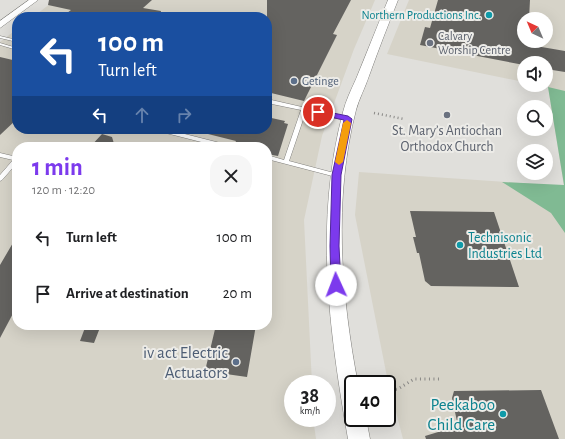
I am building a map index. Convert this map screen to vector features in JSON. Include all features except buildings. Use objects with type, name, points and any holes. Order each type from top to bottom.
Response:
[{"type":"street","points":[[18,12],[34,0]]},
{"type":"street","points":[[347,375],[336,285],[334,246],[336,175],[348,119],[367,65],[393,0]]},
{"type":"street","points":[[0,25],[12,16]]},
{"type":"street","points":[[356,427],[359,439]]},
{"type":"lane","points":[[0,37],[12,40]]},
{"type":"lane","points":[[0,44],[12,48]]},
{"type":"lane","points":[[272,102],[348,119]]},
{"type":"lane","points":[[286,162],[304,109]]},
{"type":"lane","points":[[177,134],[209,142]]},
{"type":"lane","points":[[0,155],[12,158]]},
{"type":"lane","points":[[272,158],[336,175]]},
{"type":"lane","points":[[0,179],[12,164]]},
{"type":"path","points":[[374,113],[404,119]]},
{"type":"path","points":[[396,389],[414,380],[440,379]]},
{"type":"shaded area","points":[[55,0],[375,0],[354,49],[322,136],[304,220],[312,375],[284,375],[284,427],[314,427],[316,439],[0,439],[0,42],[12,33],[12,134],[272,134],[272,12],[39,12]]},
{"type":"shaded area","points":[[409,0],[565,0],[565,439],[403,439],[396,412],[396,375],[387,375],[355,215],[359,172],[564,186],[553,118],[553,100],[550,100],[549,92],[553,92],[553,56],[517,56],[517,81],[387,54]]},
{"type":"green space","points":[[553,88],[565,91],[565,233],[551,213],[502,182],[564,185],[553,118],[553,100],[550,100],[549,92],[553,92]]},
{"type":"slow traffic","points":[[339,162],[347,123]]},
{"type":"place","name":"Northern Productions Inc.","points":[[489,15]]},
{"type":"place","name":"Calvary Worship Centre","points":[[430,43]]},
{"type":"place","name":"Getinge","points":[[294,81]]},
{"type":"place","name":"St. Mary’s Antiochan Orthodox Church","points":[[447,115]]},
{"type":"place","name":"Technisonic Industries Ltd","points":[[460,245]]},
{"type":"place","name":"iv act Electric Actuators","points":[[236,362]]},
{"type":"place","name":"Peekaboo Child Care","points":[[503,414]]},
{"type":"route","points":[[318,112],[348,119],[336,175],[337,187],[334,246],[336,285]]}]
